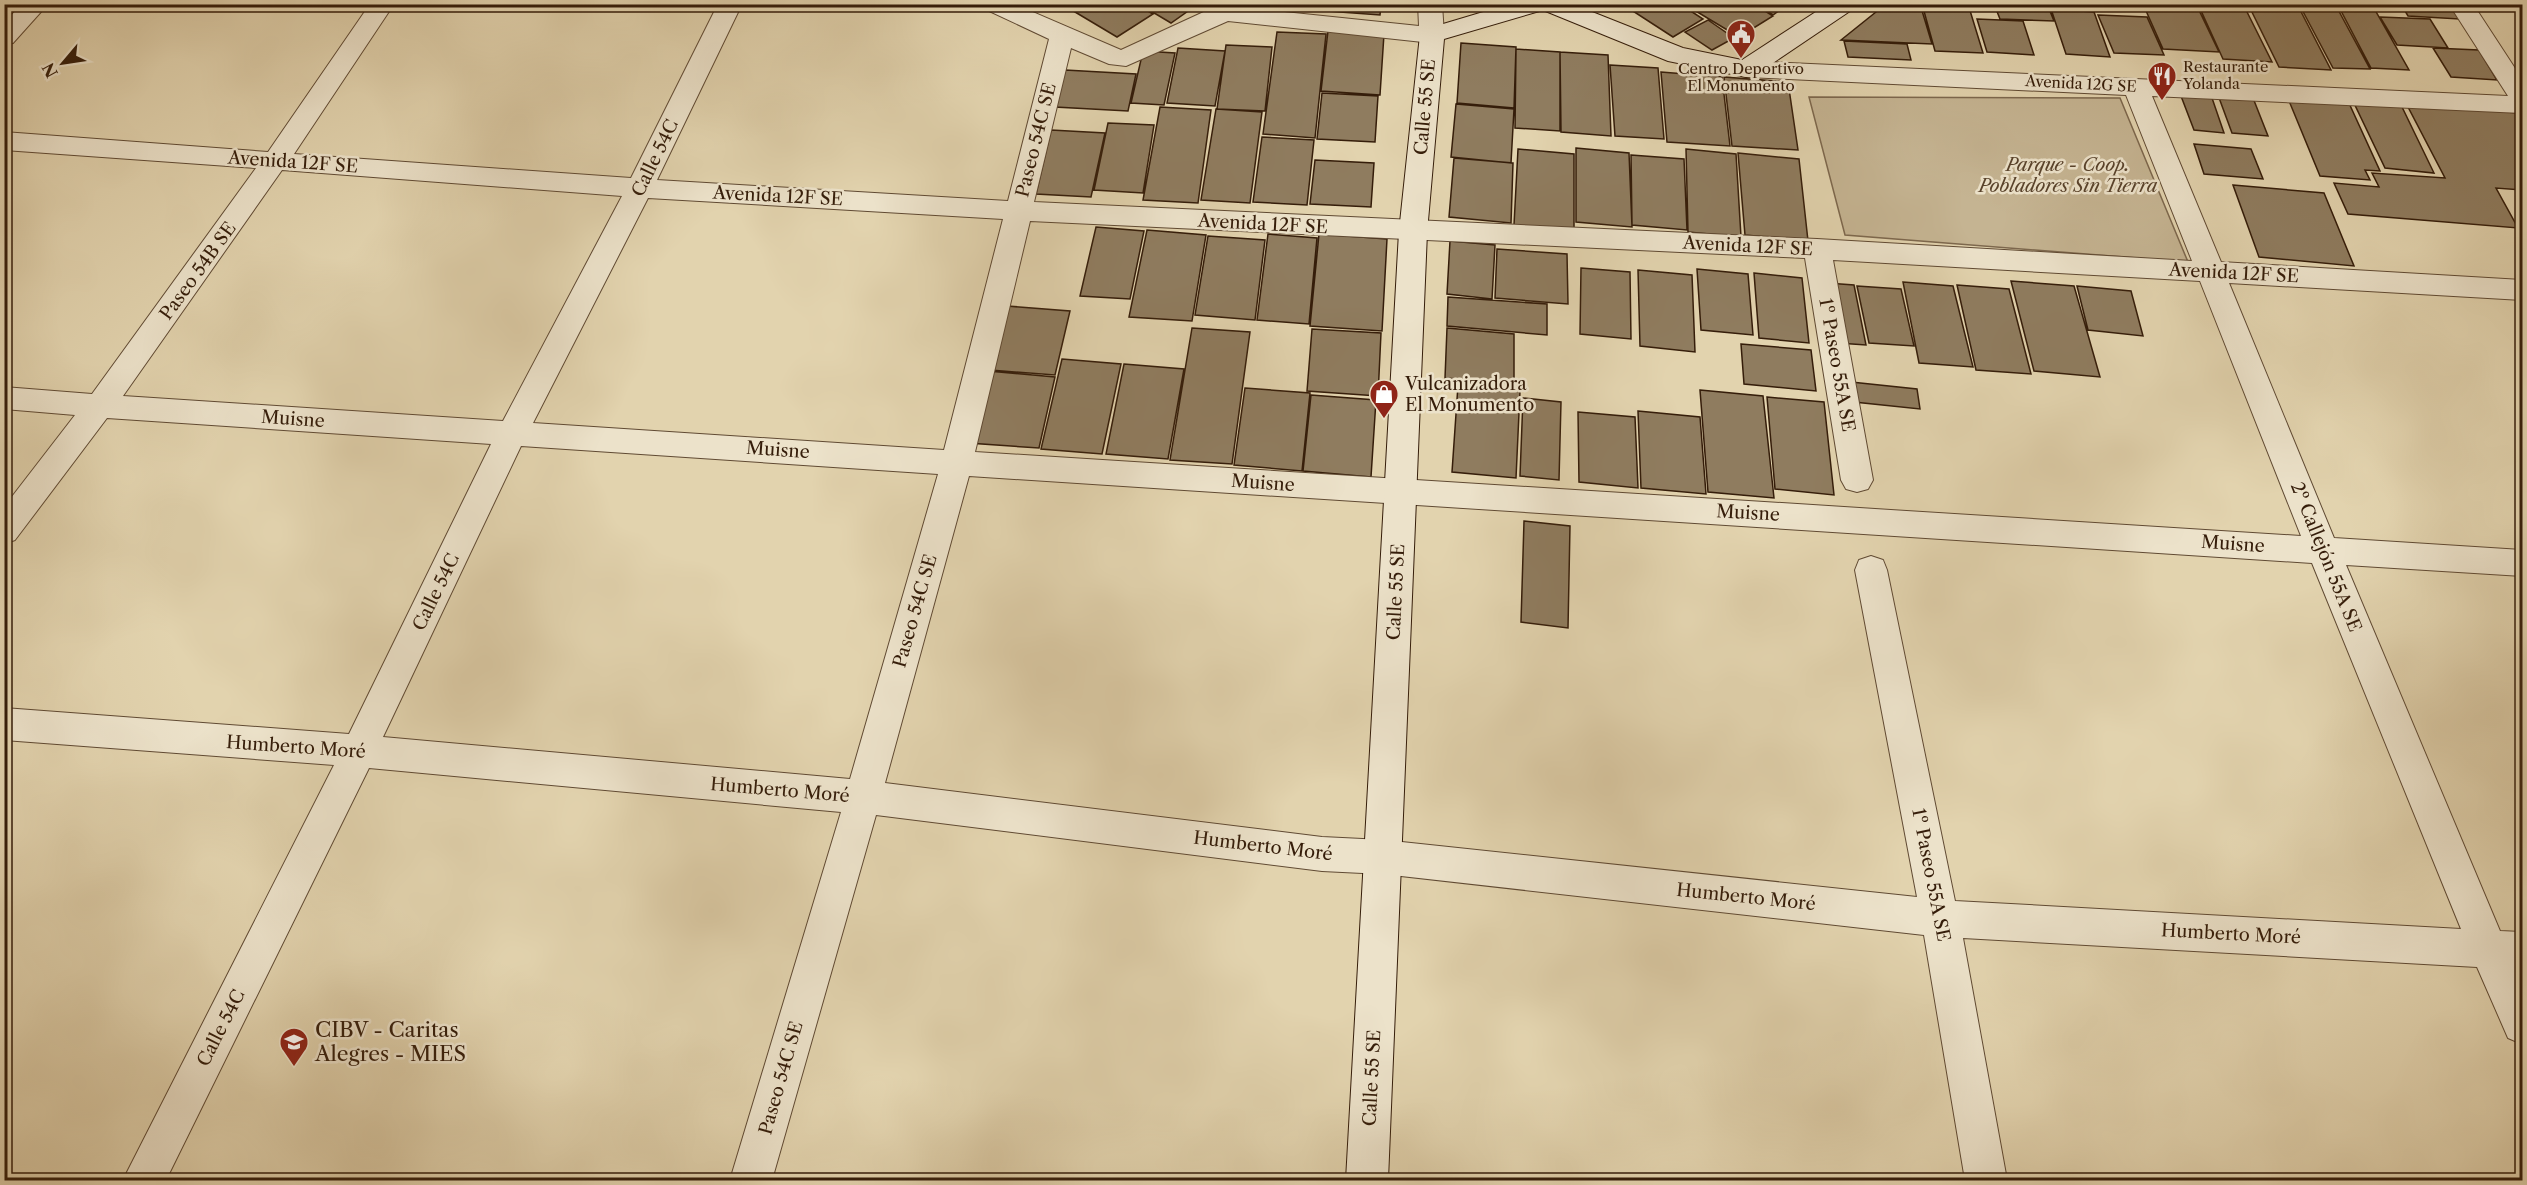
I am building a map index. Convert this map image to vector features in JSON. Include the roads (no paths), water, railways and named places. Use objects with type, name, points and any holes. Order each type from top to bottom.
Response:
[{"type":"street","points":[[4,38],[36,4]]},
{"type":"street","name":"Paseo 54B SE","points":[[4,531],[101,406],[277,161],[382,4]]},
{"type":"street","name":"Calle 54C","points":[[144,1180],[359,751],[512,433],[640,188],[730,4]]},
{"type":"street","points":[[993,4],[1062,36],[1118,58],[1126,58],[1231,9],[1431,20],[1538,4]]},
{"type":"street","name":"Avenida 12G SE","points":[[1549,4],[1677,55],[1746,69],[2523,105]]},
{"type":"street","points":[[1746,69],[1845,4]]},
{"type":"street","points":[[2461,4],[2523,98]]},
{"type":"street","name":"Calle 55 SE","points":[[1367,1180],[1413,232],[1431,20]]},
{"type":"street","name":"Paseo 54C SE","points":[[751,1180],[863,797],[957,462],[1062,36]]},
{"type":"street","name":"2º Callejón 55A SE","points":[[2136,87],[2323,550],[2505,949],[2523,1024]]},
{"type":"street","name":"Avenida 12F SE","points":[[4,141],[640,188],[1020,211],[1413,232],[1817,249],[2523,290]]},
{"type":"street","name":"1º Paseo 55A SE","points":[[1817,249],[1857,480]]},
{"type":"street","name":"Muisne","points":[[4,398],[1401,492],[2523,563]]},
{"type":"street","name":"1º Paseo 55A SE","points":[[1871,570],[1940,918],[1986,1180]]},
{"type":"street","name":"Humberto Moré","points":[[4,724],[359,751],[863,797],[1322,854],[1383,857],[1940,918],[2505,949]]},
{"type":"place","name":"Centro Deportivo El Monumento","points":[[1741,60]]},
{"type":"place","name":"Restaurante Yolanda","points":[[2162,102]]},
{"type":"place","name":"Vulcanizadora El Monumento","points":[[1384,420]]},
{"type":"place","name":"CIBV - Caritas Alegres - MIES","points":[[294,1068]]},
{"type":"park label","name":"Parque - Coop. Pobladores Sin Tierra","points":[[2068,175]]}]
